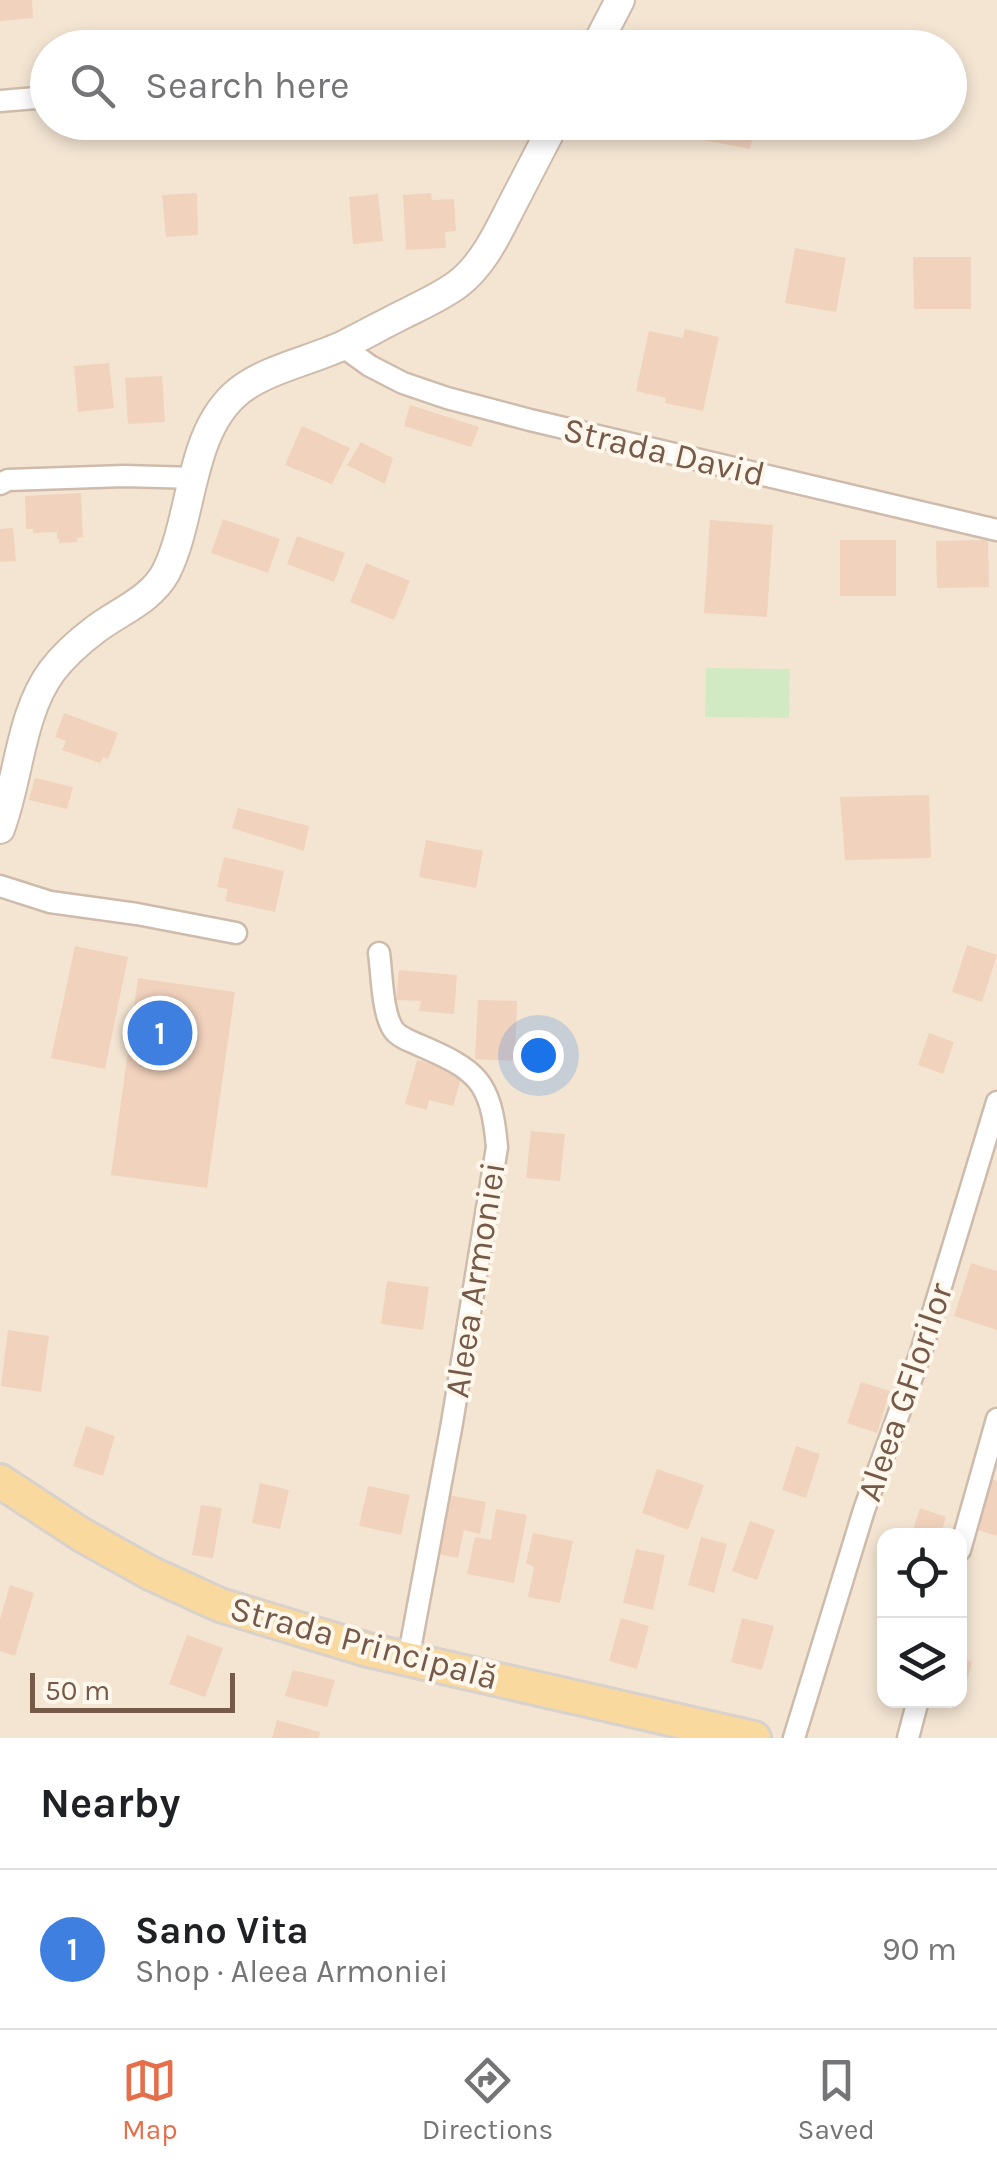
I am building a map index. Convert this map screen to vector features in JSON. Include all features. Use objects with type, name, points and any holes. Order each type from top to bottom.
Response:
[{"type":"main road","name":"Strada Principală","points":[[0,1481],[82,1534],[180,1588],[220,1604],[408,1660],[754,1738]]},
{"type":"street","points":[[604,30],[620,0]]},
{"type":"street","points":[[0,101],[30,98]]},
{"type":"street","points":[[0,829],[40,691],[67,654],[96,629],[140,601],[165,572],[185,519],[203,446],[222,408],[262,378],[342,346],[459,284],[478,265],[493,241],[546,140]]},
{"type":"street","name":"Strada David","points":[[342,346],[370,366],[446,398],[997,530]]},
{"type":"street","points":[[0,484],[8,480],[85,477],[195,478]]},
{"type":"street","points":[[0,886],[50,902],[236,933]]},
{"type":"street","name":"Aleea Armoniei","points":[[379,953],[388,1020],[396,1034],[453,1059],[472,1072],[494,1116],[497,1147],[408,1660]]},
{"type":"street","name":"Aleea GFlorilor","points":[[794,1738],[864,1510],[921,1352],[997,1102]]},
{"type":"street","points":[[966,1528],[997,1419]]},
{"type":"street","points":[[908,1738],[916,1708]]},
{"type":"shaded area","points":[[0,0],[997,0],[997,1738],[0,1738]]},
{"type":"green space","points":[[706,668],[790,669],[789,718],[705,717]]},
{"type":"building","points":[[0,0],[32,0],[33,18],[0,21]]},
{"type":"building","points":[[703,140],[752,140],[750,149]]},
{"type":"building","points":[[197,193],[198,235],[166,237],[162,195]]},
{"type":"building","points":[[431,193],[432,200],[454,199],[456,231],[445,232],[446,248],[406,250],[403,195]]},
{"type":"building","points":[[378,194],[383,241],[353,244],[349,197]]},
{"type":"building","points":[[795,248],[846,258],[836,312],[785,303]]},
{"type":"building","points":[[913,257],[971,257],[971,309],[914,309]]},
{"type":"building","points":[[685,329],[719,337],[703,411],[665,403],[666,398],[636,391],[649,331],[683,338]]},
{"type":"building","points":[[109,363],[114,408],[78,412],[74,366]]},
{"type":"building","points":[[162,376],[165,422],[128,424],[125,378]]},
{"type":"building","points":[[410,405],[479,427],[471,447],[404,426]]},
{"type":"building","points":[[302,426],[350,448],[332,484],[285,465]]},
{"type":"building","points":[[361,442],[393,458],[385,484],[347,465]]},
{"type":"building","points":[[81,493],[83,537],[77,538],[78,542],[59,543],[57,532],[33,533],[33,529],[26,529],[25,496]]},
{"type":"building","points":[[223,519],[280,539],[268,573],[211,553]]},
{"type":"building","points":[[710,520],[773,525],[767,617],[704,613]]},
{"type":"building","points":[[13,528],[16,561],[0,562],[0,529]]},
{"type":"building","points":[[297,536],[345,553],[334,582],[287,564]]},
{"type":"building","points":[[840,540],[896,540],[896,596],[840,596]]},
{"type":"building","points":[[988,540],[989,587],[937,588],[936,541]]},
{"type":"building","points":[[366,563],[410,581],[394,620],[350,602]]},
{"type":"building","points":[[64,713],[118,733],[108,759],[103,757],[100,763],[62,750],[66,741],[55,737]]},
{"type":"building","points":[[35,778],[73,787],[67,809],[29,800]]},
{"type":"building","points":[[929,795],[931,858],[845,860],[840,797]]},
{"type":"building","points":[[238,808],[309,826],[304,851],[232,828]]},
{"type":"building","points":[[426,840],[483,851],[476,888],[419,877]]},
{"type":"building","points":[[224,857],[284,871],[275,912],[225,901],[228,889],[217,887]]},
{"type":"building","points":[[967,945],[997,955],[982,1002],[952,992]]},
{"type":"building","points":[[75,946],[128,957],[105,1069],[51,1058]]},
{"type":"building","points":[[399,970],[457,975],[454,1014],[419,1011],[421,1001],[396,1000]]},
{"type":"building","points":[[138,978],[235,992],[207,1188],[111,1175]]},
{"type":"building","points":[[478,1000],[517,1001],[515,1061],[475,1059]]},
{"type":"building","points":[[929,1033],[954,1042],[943,1074],[918,1065]]},
{"type":"building","points":[[417,1060],[463,1072],[453,1106],[429,1100],[427,1110],[405,1104]]},
{"type":"building","points":[[531,1131],[565,1134],[560,1181],[526,1178]]},
{"type":"building","points":[[971,1263],[997,1271],[997,1330],[954,1316]]},
{"type":"building","points":[[387,1281],[429,1287],[423,1330],[381,1324]]},
{"type":"building","points":[[8,1330],[49,1336],[41,1392],[1,1386]]},
{"type":"building","points":[[861,1382],[890,1391],[877,1433],[847,1423]]},
{"type":"building","points":[[86,1426],[115,1436],[103,1476],[73,1466]]},
{"type":"building","points":[[796,1446],[820,1454],[806,1498],[782,1490]]},
{"type":"building","points":[[657,1469],[704,1485],[688,1530],[642,1513]]},
{"type":"building","points":[[991,1479],[997,1481],[997,1536],[975,1529]]},
{"type":"building","points":[[260,1483],[289,1490],[280,1529],[252,1523]]},
{"type":"building","points":[[368,1486],[410,1495],[401,1535],[359,1526]]},
{"type":"building","points":[[448,1495],[486,1502],[480,1534],[464,1530],[458,1558],[437,1554]]},
{"type":"building","points":[[201,1505],[222,1508],[213,1558],[192,1555]]},
{"type":"building","points":[[920,1508],[946,1517],[943,1528],[914,1528]]},
{"type":"building","points":[[496,1509],[527,1515],[514,1583],[467,1574],[475,1537],[491,1540]]},
{"type":"building","points":[[750,1521],[775,1530],[757,1580],[732,1571]]},
{"type":"building","points":[[533,1533],[573,1541],[560,1603],[528,1597],[534,1567],[526,1563]]},
{"type":"building","points":[[701,1537],[727,1544],[714,1593],[688,1585]]},
{"type":"building","points":[[636,1549],[665,1555],[653,1610],[623,1603]]},
{"type":"building","points":[[10,1585],[34,1593],[15,1656],[0,1651],[0,1619]]},
{"type":"building","points":[[621,1618],[649,1626],[637,1669],[609,1661]]},
{"type":"building","points":[[742,1618],[774,1626],[762,1670],[731,1662]]},
{"type":"building","points":[[187,1635],[223,1648],[205,1697],[169,1684]]},
{"type":"building","points":[[293,1670],[335,1680],[327,1707],[285,1696]]},
{"type":"building","points":[[277,1720],[320,1732],[319,1738],[272,1738]]},
{"type":"place","name":"Sano Vita","points":[[160,1033]]}]
